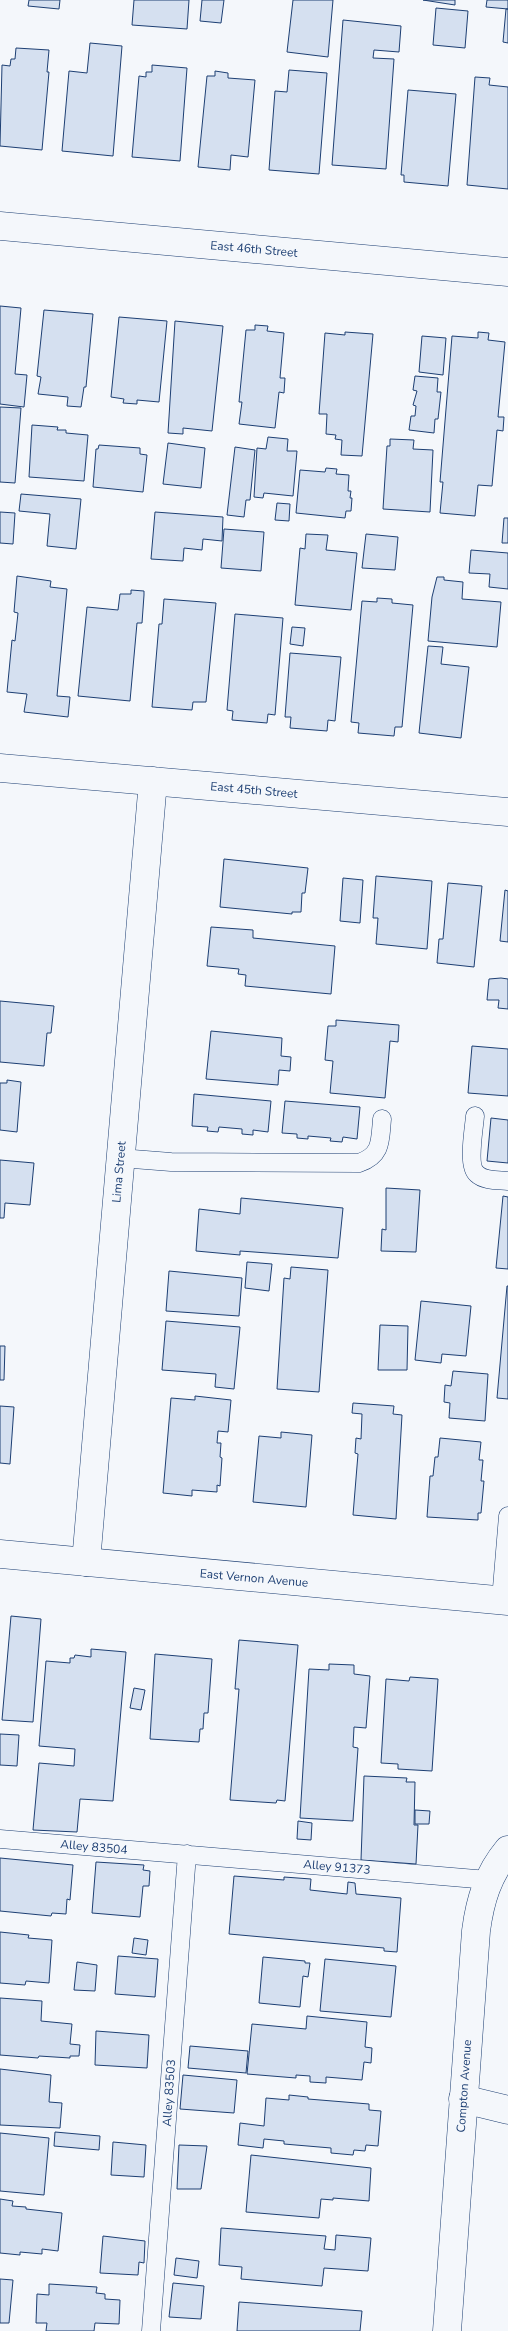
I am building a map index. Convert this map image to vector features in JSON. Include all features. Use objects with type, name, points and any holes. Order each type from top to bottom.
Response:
[{"type":"street","name":"East 46th Street","points":[[0,226],[508,272]]},
{"type":"street","name":"East 45th Street","points":[[0,768],[508,812]]},
{"type":"street","name":"Lima Street","points":[[86,1562],[153,781]]},
{"type":"street","name":"East Vernon Avenue","points":[[0,1554],[504,1600]]},
{"type":"street","name":"Compton Avenue","points":[[447,2331],[476,1931],[480,1906],[488,1880],[508,1850]]},
{"type":"street","points":[[463,2100],[508,2110]]},
{"type":"lane","points":[[475,1116],[471,1166],[477,1175],[508,1181]]},
{"type":"lane","points":[[120,1158],[171,1162],[358,1163],[370,1159],[379,1148],[382,1119]]},
{"type":"lane","points":[[504,1600],[508,1516]]},
{"type":"lane","name":"Alley 83504","points":[[0,1839],[187,1854]]},
{"type":"lane","name":"Alley 91373","points":[[187,1854],[488,1880]]},
{"type":"lane","name":"Alley 83503","points":[[152,2331],[187,1854]]},
{"type":"building","points":[[29,0],[60,0],[59,9],[28,6]]},
{"type":"building","points":[[134,0],[189,0],[187,29],[132,25]]},
{"type":"building","points":[[202,0],[224,0],[221,23],[200,21]]},
{"type":"building","points":[[293,0],[333,0],[328,57],[287,52]]},
{"type":"building","points":[[423,0],[455,0],[455,5]]},
{"type":"building","points":[[487,0],[508,0],[508,9],[486,7]]},
{"type":"building","points":[[436,8],[468,11],[465,48],[433,45]]},
{"type":"building","points":[[506,9],[508,9],[508,43],[503,42]]},
{"type":"building","points":[[343,20],[401,26],[399,52],[374,50],[373,58],[394,59],[386,169],[332,165]]},
{"type":"building","points":[[90,43],[122,46],[113,156],[62,151],[69,71],[87,73]]},
{"type":"building","points":[[16,48],[49,50],[47,72],[49,72],[42,150],[0,146],[2,65],[10,66],[11,59],[15,59]]},
{"type":"building","points":[[152,65],[187,68],[180,161],[132,157],[139,76],[146,77],[146,72],[152,72]]},
{"type":"building","points":[[289,70],[327,73],[319,174],[269,170],[275,91],[287,92]]},
{"type":"building","points":[[215,71],[228,73],[228,78],[255,80],[248,157],[231,155],[230,170],[198,167],[207,76],[215,76]]},
{"type":"building","points":[[475,77],[490,78],[489,85],[508,87],[508,189],[467,185]]},
{"type":"building","points":[[408,90],[456,94],[448,186],[404,182],[404,175],[401,175]]},
{"type":"building","points":[[0,306],[21,308],[15,374],[27,375],[24,407],[0,404]]},
{"type":"building","points":[[44,310],[93,314],[86,387],[84,387],[81,407],[67,406],[68,397],[38,394],[41,377],[37,376]]},
{"type":"building","points":[[119,317],[167,321],[159,402],[137,400],[137,404],[123,403],[124,399],[111,397]]},
{"type":"building","points":[[175,321],[223,326],[212,431],[183,428],[183,434],[168,433]]},
{"type":"building","points":[[255,325],[268,326],[267,331],[284,333],[280,378],[285,378],[284,393],[279,392],[275,428],[239,424],[242,402],[239,402],[246,330],[255,330]]},
{"type":"building","points":[[345,332],[373,334],[362,456],[341,455],[342,440],[335,439],[336,435],[326,434],[327,414],[319,414],[325,333],[345,335]]},
{"type":"building","points":[[478,332],[489,333],[488,340],[505,342],[498,417],[504,417],[503,431],[497,430],[492,486],[478,485],[475,516],[440,513],[443,482],[440,482],[452,336],[478,338]]},
{"type":"building","points":[[422,336],[446,338],[443,375],[419,372]]},
{"type":"building","points":[[415,376],[438,378],[437,392],[441,392],[438,419],[435,419],[434,433],[409,430],[411,416],[415,416],[416,406],[413,405],[417,391],[413,390]]},
{"type":"building","points":[[0,407],[21,408],[15,483],[0,482]]},
{"type":"building","points":[[32,425],[58,427],[57,430],[66,430],[66,433],[88,435],[84,481],[29,477]]},
{"type":"building","points":[[268,437],[288,439],[287,451],[297,451],[293,496],[264,493],[263,498],[254,497],[257,448],[266,449]]},
{"type":"building","points":[[390,439],[414,440],[413,449],[433,450],[430,512],[383,509],[387,446],[390,446]]},
{"type":"building","points":[[168,443],[205,448],[201,488],[163,484]]},
{"type":"building","points":[[99,445],[140,448],[140,454],[147,455],[143,492],[93,487],[96,449],[98,449]]},
{"type":"building","points":[[235,447],[255,450],[250,500],[246,500],[244,517],[227,515]]},
{"type":"building","points":[[326,468],[337,469],[336,474],[349,475],[348,491],[351,491],[351,511],[346,511],[345,518],[296,513],[300,470],[325,472]]},
{"type":"building","points":[[21,494],[81,499],[76,549],[47,546],[50,514],[19,511]]},
{"type":"building","points":[[277,503],[290,504],[289,521],[275,520]]},
{"type":"building","points":[[0,512],[15,513],[13,544],[0,543]]},
{"type":"building","points":[[155,512],[223,517],[222,541],[203,539],[202,550],[184,548],[183,561],[151,559]]},
{"type":"building","points":[[504,518],[508,518],[508,543],[502,543]]},
{"type":"building","points":[[224,529],[264,532],[261,571],[221,568]]},
{"type":"building","points":[[306,534],[328,535],[326,550],[357,553],[351,610],[295,605],[300,548],[305,549]]},
{"type":"building","points":[[366,534],[398,537],[395,570],[362,568]]},
{"type":"building","points":[[471,550],[508,553],[508,589],[489,587],[490,574],[469,573]]},
{"type":"building","points":[[17,576],[51,581],[50,587],[67,589],[57,696],[70,697],[68,717],[24,712],[27,694],[7,692],[12,640],[15,641],[18,613],[14,612]]},
{"type":"building","points":[[437,577],[444,577],[444,580],[463,582],[462,599],[501,602],[497,647],[428,641],[432,597]]},
{"type":"building","points":[[131,590],[144,591],[144,595],[142,623],[137,623],[130,701],[78,696],[87,607],[118,610],[120,594],[131,594]]},
{"type":"building","points":[[377,598],[392,599],[392,603],[413,605],[402,727],[395,727],[394,736],[358,733],[359,723],[351,722],[362,601],[377,602]]},
{"type":"building","points":[[164,599],[216,603],[206,702],[193,702],[192,710],[152,707],[159,624],[162,624]]},
{"type":"building","points":[[235,614],[283,618],[275,715],[268,714],[267,723],[232,720],[233,711],[227,710]]},
{"type":"building","points":[[292,627],[305,628],[303,646],[290,644]]},
{"type":"building","points":[[428,646],[443,647],[441,664],[469,667],[461,738],[419,733]]},
{"type":"building","points":[[290,653],[341,657],[335,721],[328,720],[327,731],[290,728],[291,717],[285,717]]},
{"type":"building","points":[[224,859],[308,868],[305,893],[302,893],[301,912],[292,912],[292,914],[220,907]]},
{"type":"building","points":[[376,876],[432,881],[427,949],[376,944],[378,918],[373,918]]},
{"type":"building","points":[[343,878],[363,880],[360,923],[340,921]]},
{"type":"building","points":[[448,883],[482,886],[474,967],[437,963],[439,939],[443,939]]},
{"type":"building","points":[[505,890],[508,891],[508,942],[500,941]]},
{"type":"building","points":[[211,927],[253,930],[253,938],[335,946],[331,994],[245,986],[246,975],[238,974],[239,969],[207,966]]},
{"type":"building","points":[[489,979],[508,979],[508,1009],[498,1008],[499,1000],[487,1000]]},
{"type":"building","points":[[0,1001],[54,1006],[51,1033],[47,1033],[44,1066],[0,1062]]},
{"type":"building","points":[[336,1020],[399,1025],[398,1042],[390,1041],[385,1098],[330,1093],[333,1061],[325,1060],[328,1026],[336,1026]]},
{"type":"building","points":[[211,1031],[282,1038],[281,1056],[291,1057],[290,1071],[279,1070],[278,1085],[206,1079]]},
{"type":"building","points":[[472,1046],[508,1049],[508,1096],[468,1093]]},
{"type":"building","points":[[7,1080],[21,1082],[17,1132],[0,1130],[0,1083],[7,1083]]},
{"type":"building","points":[[194,1094],[271,1101],[268,1132],[253,1130],[253,1135],[242,1134],[242,1129],[219,1127],[218,1132],[207,1131],[208,1127],[192,1126]]},
{"type":"building","points":[[285,1101],[360,1107],[357,1139],[343,1137],[342,1142],[330,1141],[331,1138],[308,1136],[308,1139],[297,1138],[297,1134],[282,1133]]},
{"type":"building","points":[[491,1118],[508,1120],[508,1163],[487,1161]]},
{"type":"building","points":[[0,1160],[34,1163],[30,1205],[5,1203],[4,1218],[0,1218]]},
{"type":"building","points":[[386,1188],[420,1190],[416,1252],[381,1251],[382,1229],[386,1230]]},
{"type":"building","points":[[503,1196],[508,1197],[508,1269],[496,1268]]},
{"type":"building","points":[[241,1198],[343,1208],[338,1258],[240,1251],[240,1255],[196,1251],[199,1209],[240,1214]]},
{"type":"building","points":[[247,1262],[272,1264],[269,1291],[245,1288]]},
{"type":"building","points":[[291,1267],[328,1270],[319,1392],[277,1389],[284,1278],[290,1279]]},
{"type":"building","points":[[169,1271],[242,1278],[239,1316],[166,1311]]},
{"type":"building","points":[[508,1286],[508,1399],[497,1398]]},
{"type":"building","points":[[421,1301],[471,1306],[466,1356],[442,1354],[441,1363],[415,1360]]},
{"type":"building","points":[[166,1321],[240,1327],[234,1389],[215,1387],[216,1374],[162,1370]]},
{"type":"building","points":[[380,1325],[408,1326],[407,1370],[378,1370]]},
{"type":"building","points":[[0,1346],[5,1346],[4,1380],[0,1380]]},
{"type":"building","points":[[453,1371],[488,1374],[485,1421],[449,1418],[450,1403],[444,1402],[445,1385],[451,1386]]},
{"type":"building","points":[[195,1396],[231,1400],[228,1432],[218,1431],[217,1443],[221,1443],[220,1457],[222,1458],[220,1486],[217,1485],[217,1492],[192,1490],[192,1496],[163,1493],[171,1398],[195,1400]]},
{"type":"building","points":[[353,1403],[394,1406],[393,1414],[402,1415],[396,1519],[353,1515],[358,1454],[355,1453],[356,1438],[361,1439],[362,1414],[352,1413]]},
{"type":"building","points":[[0,1406],[14,1407],[10,1464],[0,1463]]},
{"type":"building","points":[[281,1432],[312,1435],[306,1507],[253,1502],[259,1436],[281,1438]]},
{"type":"building","points":[[440,1438],[481,1442],[479,1460],[483,1460],[481,1481],[484,1481],[481,1513],[478,1513],[478,1520],[427,1517],[430,1476],[433,1476],[435,1457],[438,1457]]},
{"type":"building","points":[[11,1616],[41,1619],[33,1722],[2,1720]]},
{"type":"building","points":[[239,1640],[298,1645],[285,1801],[277,1800],[276,1803],[230,1800],[239,1689],[235,1689]]},
{"type":"building","points":[[91,1649],[126,1652],[113,1801],[80,1799],[77,1832],[33,1830],[39,1763],[74,1766],[75,1749],[39,1746],[46,1661],[70,1663],[70,1658],[74,1658],[75,1655],[91,1657]]},
{"type":"building","points":[[155,1654],[212,1659],[208,1713],[204,1713],[203,1729],[200,1729],[199,1742],[150,1739]]},
{"type":"building","points":[[329,1664],[354,1665],[354,1674],[370,1676],[366,1728],[354,1727],[353,1747],[358,1748],[353,1821],[300,1818],[309,1669],[329,1670]]},
{"type":"building","points":[[410,1677],[438,1679],[432,1771],[398,1769],[398,1764],[381,1763],[386,1679],[409,1681]]},
{"type":"building","points":[[134,1688],[145,1690],[141,1710],[130,1708]]},
{"type":"building","points":[[0,1734],[19,1735],[17,1766],[0,1765]]},
{"type":"building","points":[[364,1776],[407,1778],[406,1782],[415,1782],[414,1825],[418,1825],[416,1864],[361,1860]]},
{"type":"building","points":[[415,1810],[430,1811],[429,1824],[415,1824]]},
{"type":"building","points":[[298,1821],[312,1823],[311,1840],[297,1839]]},
{"type":"building","points":[[0,1858],[73,1865],[70,1900],[67,1899],[66,1914],[52,1913],[51,1916],[0,1911]]},
{"type":"building","points":[[96,1862],[144,1865],[143,1870],[150,1871],[149,1886],[143,1886],[140,1917],[92,1913]]},
{"type":"building","points":[[234,1876],[284,1880],[284,1877],[311,1879],[310,1890],[347,1894],[348,1882],[355,1883],[356,1894],[401,1898],[397,1952],[384,1951],[384,1948],[229,1934]]},
{"type":"building","points":[[0,1932],[29,1935],[28,1938],[52,1940],[49,1983],[26,1981],[25,1985],[0,1983]]},
{"type":"building","points":[[134,1938],[148,1940],[146,1955],[132,1953]]},
{"type":"building","points":[[118,1956],[158,1959],[155,1997],[115,1994]]},
{"type":"building","points":[[263,1957],[310,1963],[308,1977],[303,1976],[300,2007],[259,2003]]},
{"type":"building","points":[[325,1959],[396,1966],[391,2017],[320,2011]]},
{"type":"building","points":[[77,1962],[97,1965],[95,1991],[74,1990]]},
{"type":"building","points":[[0,1998],[42,2001],[41,2021],[72,2024],[70,2044],[80,2045],[79,2056],[70,2056],[70,2058],[39,2056],[38,2058],[0,2055]]},
{"type":"building","points":[[307,2016],[367,2022],[365,2047],[372,2048],[371,2063],[364,2062],[362,2080],[326,2077],[326,2083],[310,2082],[310,2076],[296,2075],[296,2078],[247,2074],[252,2024],[306,2029]]},
{"type":"building","points":[[96,2031],[149,2035],[147,2068],[95,2065]]},
{"type":"building","points":[[190,2046],[248,2051],[246,2073],[188,2068]]},
{"type":"building","points":[[0,2069],[51,2075],[49,2102],[62,2103],[60,2128],[0,2125]]},
{"type":"building","points":[[183,2075],[237,2080],[234,2113],[180,2109]]},
{"type":"building","points":[[289,2095],[308,2097],[308,2099],[369,2104],[369,2110],[381,2111],[378,2146],[366,2145],[365,2151],[354,2150],[353,2155],[331,2153],[331,2148],[284,2144],[284,2141],[264,2139],[263,2148],[238,2145],[240,2123],[264,2126],[266,2098],[289,2100]]},
{"type":"building","points":[[55,2132],[100,2136],[99,2150],[54,2146]]},
{"type":"building","points":[[0,2133],[49,2138],[44,2195],[0,2191]]},
{"type":"building","points":[[113,2142],[146,2145],[144,2177],[111,2175]]},
{"type":"building","points":[[179,2145],[207,2146],[201,2189],[177,2189]]},
{"type":"building","points":[[251,2155],[371,2168],[369,2201],[321,2199],[319,2218],[246,2212]]},
{"type":"building","points":[[0,2199],[13,2201],[12,2206],[62,2213],[58,2251],[42,2249],[42,2254],[20,2252],[20,2255],[0,2253]]},
{"type":"building","points":[[221,2228],[326,2236],[324,2249],[335,2250],[336,2235],[371,2238],[368,2271],[324,2268],[322,2286],[241,2279],[242,2267],[219,2265]]},
{"type":"building","points":[[103,2236],[145,2241],[144,2263],[139,2262],[138,2275],[100,2273]]},
{"type":"building","points":[[176,2258],[199,2261],[197,2278],[174,2275]]},
{"type":"building","points":[[0,2279],[13,2280],[9,2323],[0,2323]]},
{"type":"building","points":[[173,2283],[204,2286],[201,2319],[169,2317]]},
{"type":"building","points":[[49,2284],[97,2287],[96,2293],[105,2294],[105,2299],[120,2300],[119,2324],[95,2323],[94,2331],[46,2331],[47,2323],[36,2323],[37,2294],[49,2295]]},
{"type":"building","points":[[239,2302],[362,2311],[360,2331],[237,2331]]}]
